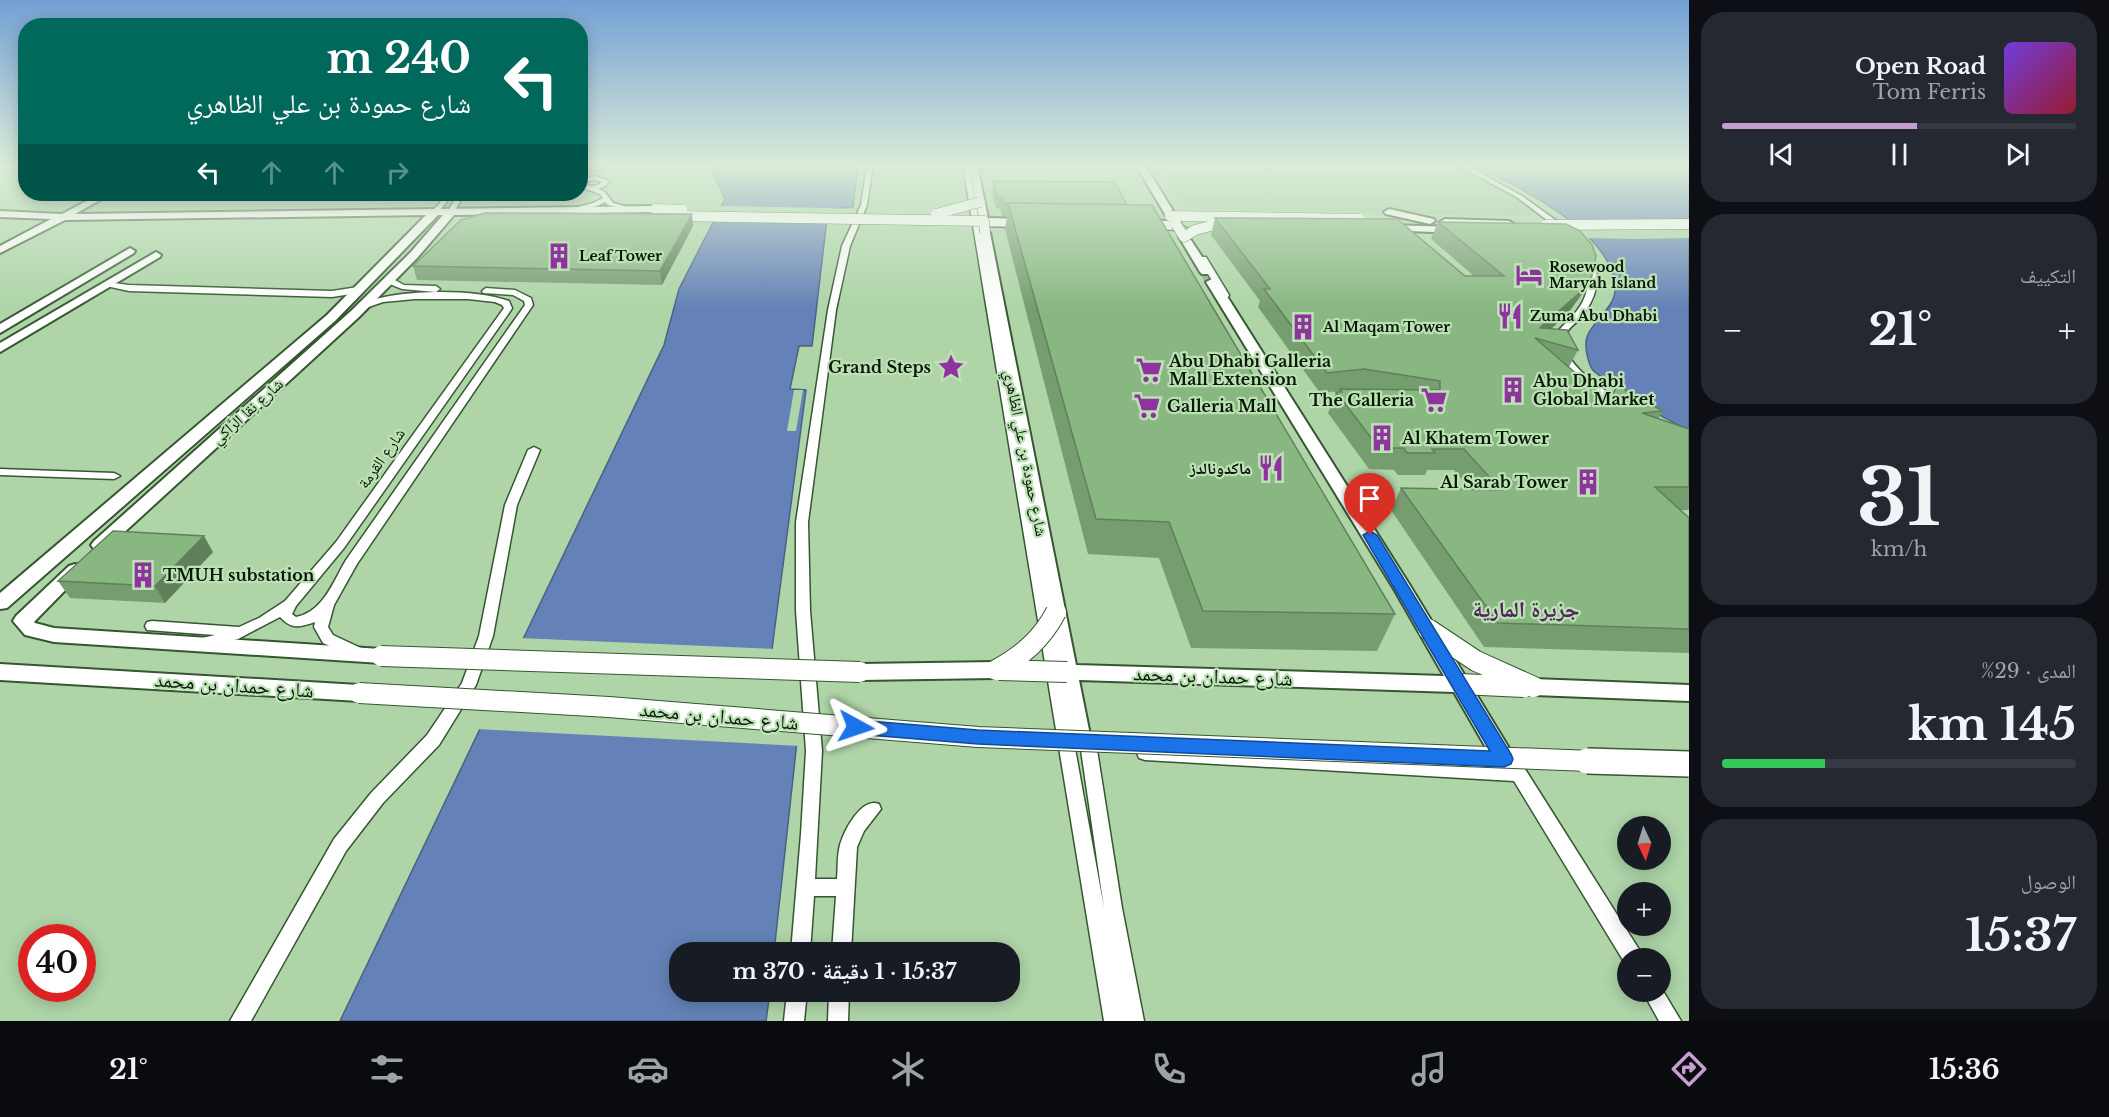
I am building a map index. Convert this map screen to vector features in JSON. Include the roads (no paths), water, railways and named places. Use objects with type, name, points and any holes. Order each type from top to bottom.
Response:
[{"type":"street","points":[[0,250],[22,238],[57,213]]},
{"type":"street","points":[[48,218],[58,213]]},
{"type":"street","points":[[0,238],[61,213]]},
{"type":"street","points":[[48,218],[486,213]]},
{"type":"street","points":[[450,214],[501,217],[633,213]]},
{"type":"street","points":[[672,213],[920,221],[962,225],[1039,220]]},
{"type":"street","points":[[836,213],[936,213],[982,223]]},
{"type":"street","points":[[801,942],[814,751],[803,611],[802,522],[832,310],[846,246],[861,213]]},
{"type":"street","points":[[979,213],[1079,746],[1134,1021]]},
{"type":"street","name":"شارع حمودة بن علي الظاهري","points":[[981,213],[1079,746]]},
{"type":"street","points":[[1169,213],[1300,414],[1511,767]]},
{"type":"street","points":[[1170,213],[1511,767],[1627,948]]},
{"type":"street","points":[[1195,213],[1228,217],[1689,233]]},
{"type":"street","points":[[1541,213],[1569,234]]},
{"type":"street","points":[[0,214],[97,222],[432,214]]},
{"type":"street","name":"شارع نِقا الرَّاكِي","points":[[0,603],[331,318],[432,214]]},
{"type":"street","name":"شارع نِقا الرَّاكِي","points":[[23,621],[153,495],[363,306],[414,255],[450,214]]},
{"type":"street","points":[[470,224],[501,217]]},
{"type":"street","points":[[1178,226],[1228,217]]},
{"type":"street","points":[[22,238],[57,228],[97,222]]},
{"type":"street","points":[[1135,222],[1178,226],[1377,222],[1512,232]]},
{"type":"street","points":[[1531,227],[1689,224]]},
{"type":"street","points":[[1178,226],[1195,230],[1214,225]]},
{"type":"street","points":[[1420,241],[1422,234],[1433,225]]},
{"type":"street","points":[[414,255],[430,248],[450,231]]},
{"type":"street","points":[[1579,245],[1593,272],[1593,291],[1584,308],[1561,335],[1563,353],[1572,367],[1588,383],[1631,412]]},
{"type":"street","points":[[0,329],[130,251]]},
{"type":"street","points":[[0,348],[156,255]]},
{"type":"street","name":"شارع القرمة","points":[[200,644],[244,631],[290,604],[334,552],[508,308],[506,303],[496,299],[402,287],[388,280]]},
{"type":"street","points":[[109,284],[129,288],[332,294],[358,290]]},
{"type":"street","name":"شارع القرمة","points":[[363,306],[391,297],[436,292],[515,293],[526,298],[529,305],[351,563],[327,605],[321,620],[323,634],[328,639],[372,656]]},
{"type":"street","points":[[240,1021],[340,845],[377,798],[433,740],[469,685],[486,636],[511,505],[534,450]]},
{"type":"street","points":[[0,472],[114,476]]},
{"type":"street","points":[[290,604],[286,618],[298,622],[315,616],[327,605]]},
{"type":"street","points":[[996,670],[1029,650],[1045,632],[1056,612]]},
{"type":"street","name":"شارع حمدان بن محمد","points":[[23,621],[31,630],[54,635],[372,656],[860,672],[996,670],[1689,693]]},
{"type":"street","points":[[152,626],[244,631]]},
{"type":"street","points":[[1428,629],[1476,661],[1534,687]]},
{"type":"street","name":"شارع حمدان بن محمد","points":[[0,672],[609,707],[1079,746],[1511,767],[1689,764]]},
{"type":"street","points":[[1079,746],[1114,1021]]},
{"type":"street","points":[[843,942],[848,847],[864,816],[873,809]]},
{"type":"street","points":[[806,886],[846,888]]},
{"type":"street","points":[[794,1021],[795,1002]]},
{"type":"street","points":[[837,1021],[838,1002]]},
{"type":"street","points":[[1659,1002],[1671,1021]]},
{"type":"water","points":[[718,213],[828,213],[812,346],[799,346],[790,389],[806,390],[764,710],[800,714],[775,942],[669,942],[669,1002],[769,1002],[766,1021],[340,1021],[664,345],[679,289]]},
{"type":"water","points":[[1560,213],[1689,213],[1689,430],[1656,414],[1592,369],[1587,353],[1587,337],[1614,297],[1611,270],[1600,250],[1583,231]]},
{"type":"tunnel","points":[[1206,272],[1212,282]]},
{"type":"place","name":"Leaf Tower","points":[[559,256]]},
{"type":"place","name":"Rosewood Maryah Island","points":[[1529,275]]},
{"type":"place","name":"Zuma Abu Dhabi","points":[[1510,316]]},
{"type":"place","name":"Al Maqam Tower","points":[[1303,327]]},
{"type":"place","name":"Grand Steps","points":[[951,367]]},
{"type":"place","name":"Abu Dhabi Galleria Mall Extension","points":[[1149,370]]},
{"type":"place","name":"Abu Dhabi Global Market","points":[[1513,390]]},
{"type":"place","name":"The Galleria","points":[[1434,400]]},
{"type":"place","name":"Galleria Mall","points":[[1147,406]]},
{"type":"place","name":"Al Khatem Tower","points":[[1382,438]]},
{"type":"place","name":"ماكدونالدز","points":[[1271,468]]},
{"type":"place","name":"Al Sarab Tower","points":[[1588,482]]},
{"type":"place","name":"TMUH substation","points":[[143,575]]},
{"type":"district","name":"جزيرة المارية","points":[[1526,609]]}]
